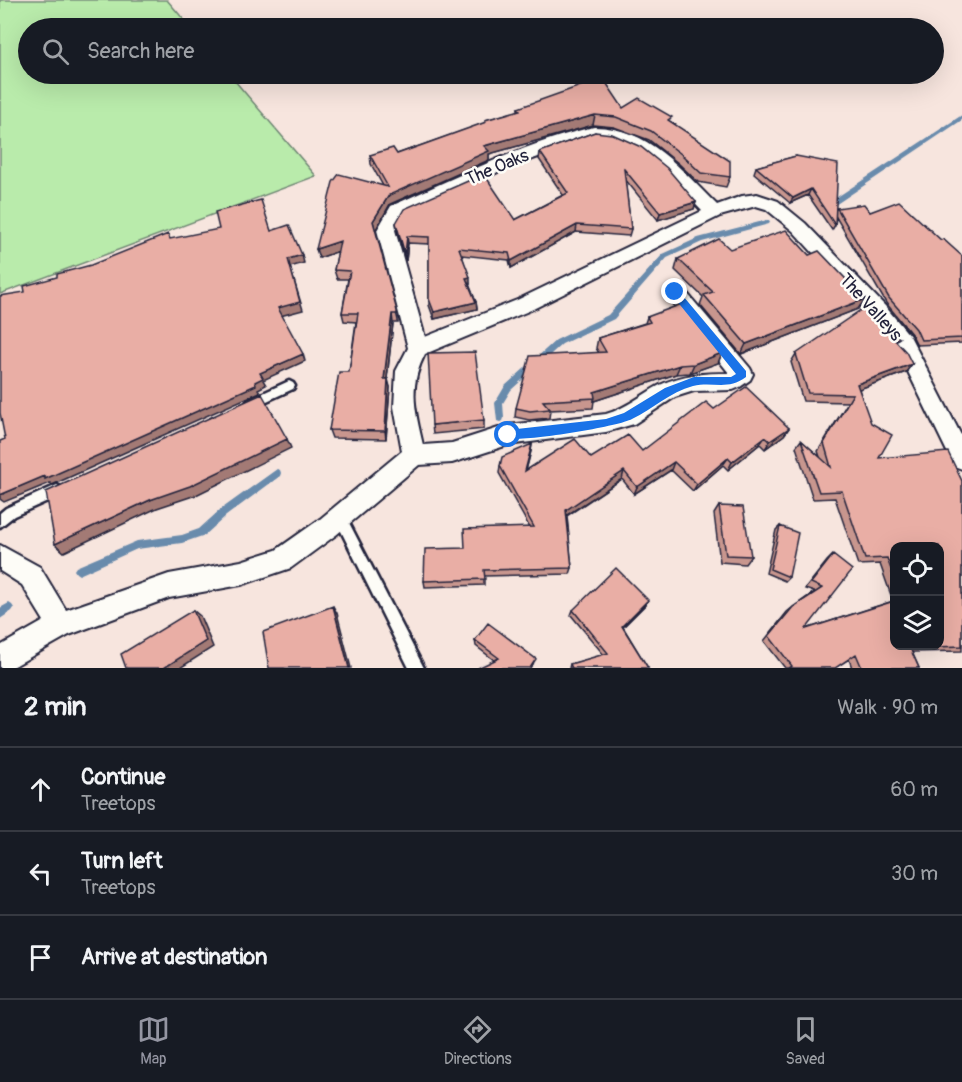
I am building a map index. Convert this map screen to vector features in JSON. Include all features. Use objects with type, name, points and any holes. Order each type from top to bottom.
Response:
[{"type":"street","name":"The Oaks","points":[[418,348],[386,230],[398,210],[499,165],[576,136],[594,132],[610,132],[651,150],[714,212]]},
{"type":"street","name":"The Valleys","points":[[418,348],[524,305],[714,212],[742,202],[757,200],[772,205],[799,227],[878,311],[903,342],[962,459]]},
{"type":"street","points":[[0,660],[61,625],[169,586],[241,573],[282,560],[340,517],[414,455],[452,453],[508,435],[606,423],[627,417],[668,391],[694,382],[733,381],[743,374],[675,292]]},
{"type":"street","points":[[414,455],[404,407],[406,371],[418,348]]},
{"type":"street","points":[[0,557],[31,576],[61,625]]},
{"type":"lane","points":[[238,409],[289,386]]},
{"type":"lane","points":[[0,521],[10,512],[73,484]]},
{"type":"lane","points":[[340,517],[417,668]]},
{"type":"green space","points":[[0,0],[167,0],[182,18],[18,18],[18,84],[238,84],[316,176],[0,294]]},
{"type":"building","points":[[586,84],[607,84],[623,108],[639,98],[672,117],[668,120],[730,161],[730,177],[701,173],[651,131],[616,117],[595,115],[484,146],[489,151],[389,195],[373,221],[397,311],[397,314],[392,314],[384,379],[388,379],[385,431],[329,430],[339,372],[349,372],[358,313],[342,313],[350,271],[334,270],[340,241],[316,249],[333,182],[339,174],[388,187],[370,155],[393,148],[397,154],[486,122],[485,120],[520,110],[518,108]]},
{"type":"building","points":[[595,132],[612,134],[641,147],[667,168],[696,202],[660,213],[624,169],[631,229],[577,225],[511,261],[509,253],[459,248],[470,277],[466,278],[476,302],[434,312],[429,299],[429,237],[407,236],[405,254],[396,223],[404,209],[484,174],[515,220],[568,193],[540,152]]},
{"type":"building","points":[[796,156],[838,164],[835,225],[811,189],[793,198],[756,167]]},
{"type":"building","points":[[261,200],[271,231],[289,225],[302,255],[288,259],[300,302],[278,308],[303,354],[260,373],[263,378],[255,382],[256,385],[45,479],[45,476],[0,495],[0,441],[5,439],[0,413],[0,296],[25,292],[24,286],[91,265],[168,234],[170,239],[219,229],[215,212]]},
{"type":"building","points":[[899,201],[962,256],[962,338],[921,340],[916,329],[889,298],[837,208],[864,204],[870,212]]},
{"type":"building","points":[[786,230],[809,255],[819,251],[865,299],[746,344],[704,295],[713,292],[678,259],[719,239],[730,249]]},
{"type":"building","points":[[682,304],[722,353],[694,364],[680,365],[594,392],[595,398],[543,401],[550,409],[530,411],[516,408],[530,356],[606,352],[598,338],[650,322],[647,317]]},
{"type":"building","points":[[868,305],[899,338],[894,339],[906,352],[912,364],[857,384],[871,423],[892,435],[879,458],[948,452],[962,481],[962,646],[944,647],[944,542],[890,542],[890,567],[887,558],[865,559],[842,491],[819,492],[801,440],[831,467],[824,443],[853,394],[808,393],[796,354]]},
{"type":"building","points":[[475,352],[484,420],[432,425],[428,353]]},
{"type":"building","points":[[746,387],[789,428],[770,441],[765,437],[732,462],[728,458],[697,484],[674,462],[637,487],[624,471],[566,510],[572,568],[484,570],[485,579],[424,581],[425,549],[465,548],[464,529],[534,527],[500,466],[502,457],[532,444],[525,471],[575,439],[591,458],[628,435],[642,451],[706,402],[714,409]]},
{"type":"building","points":[[262,394],[287,439],[190,486],[150,500],[55,544],[46,492]]},
{"type":"building","points":[[719,506],[743,507],[751,556],[726,555]]},
{"type":"building","points":[[780,526],[798,533],[789,577],[770,569]]},
{"type":"building","points":[[833,555],[852,570],[806,629],[890,602],[890,650],[911,650],[919,668],[862,668],[856,654],[835,668],[789,668],[792,666],[769,636],[793,607],[822,588],[811,583]]},
{"type":"building","points":[[616,568],[648,600],[622,626],[648,668],[572,668],[570,664],[608,653],[573,610]]},
{"type":"building","points":[[333,606],[349,668],[269,668],[263,632]]},
{"type":"building","points":[[193,610],[206,641],[164,668],[126,668],[121,654]]},
{"type":"building","points":[[488,623],[536,659],[530,668],[478,668],[499,658],[475,640]]},
{"type":"waterway","points":[[830,205],[962,117]]},
{"type":"waterway","points":[[500,418],[499,403],[508,388],[559,342],[611,317],[665,256],[700,240],[767,222]]},
{"type":"waterway","points":[[79,570],[137,545],[182,539],[202,532],[223,513],[277,473]]},
{"type":"waterway","points":[[0,614],[9,608]]},
{"type":"route","points":[[508,435],[606,423],[627,417],[648,406],[668,391],[694,382],[733,381],[743,374],[675,292]]}]
